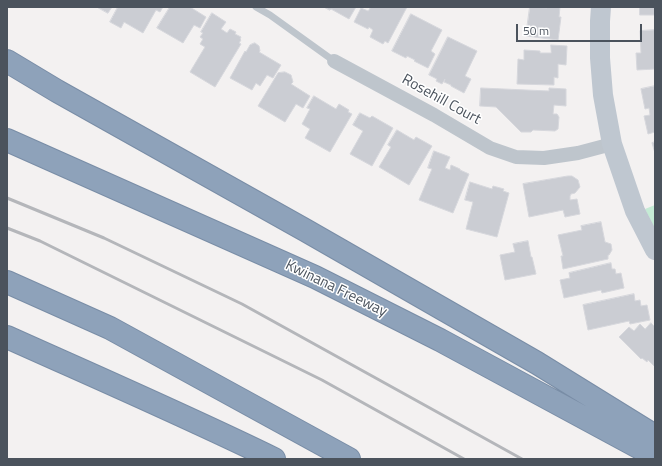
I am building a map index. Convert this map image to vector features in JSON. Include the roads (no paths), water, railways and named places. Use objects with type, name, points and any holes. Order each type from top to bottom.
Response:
[{"type":"highway","points":[[7,62],[511,348],[655,436]]},
{"type":"highway","name":"Kwinana Freeway","points":[[7,140],[315,278],[440,340],[655,456]]},
{"type":"highway","points":[[7,282],[110,328],[349,459]]},
{"type":"highway","points":[[7,337],[232,438],[274,459]]},
{"type":"street","points":[[601,7],[600,58],[602,88],[612,144],[635,211],[655,250]]},
{"type":"street","name":"Rosehill Court","points":[[334,61],[434,115],[490,148],[516,157],[544,158],[578,153],[612,144]]},
{"type":"lane","name":"Rosehill Court","points":[[256,7],[270,15],[334,61]]},
{"type":"railway","points":[[7,198],[104,238],[242,304],[522,459]]},
{"type":"railway","points":[[7,228],[40,241],[322,380],[464,459]]}]
